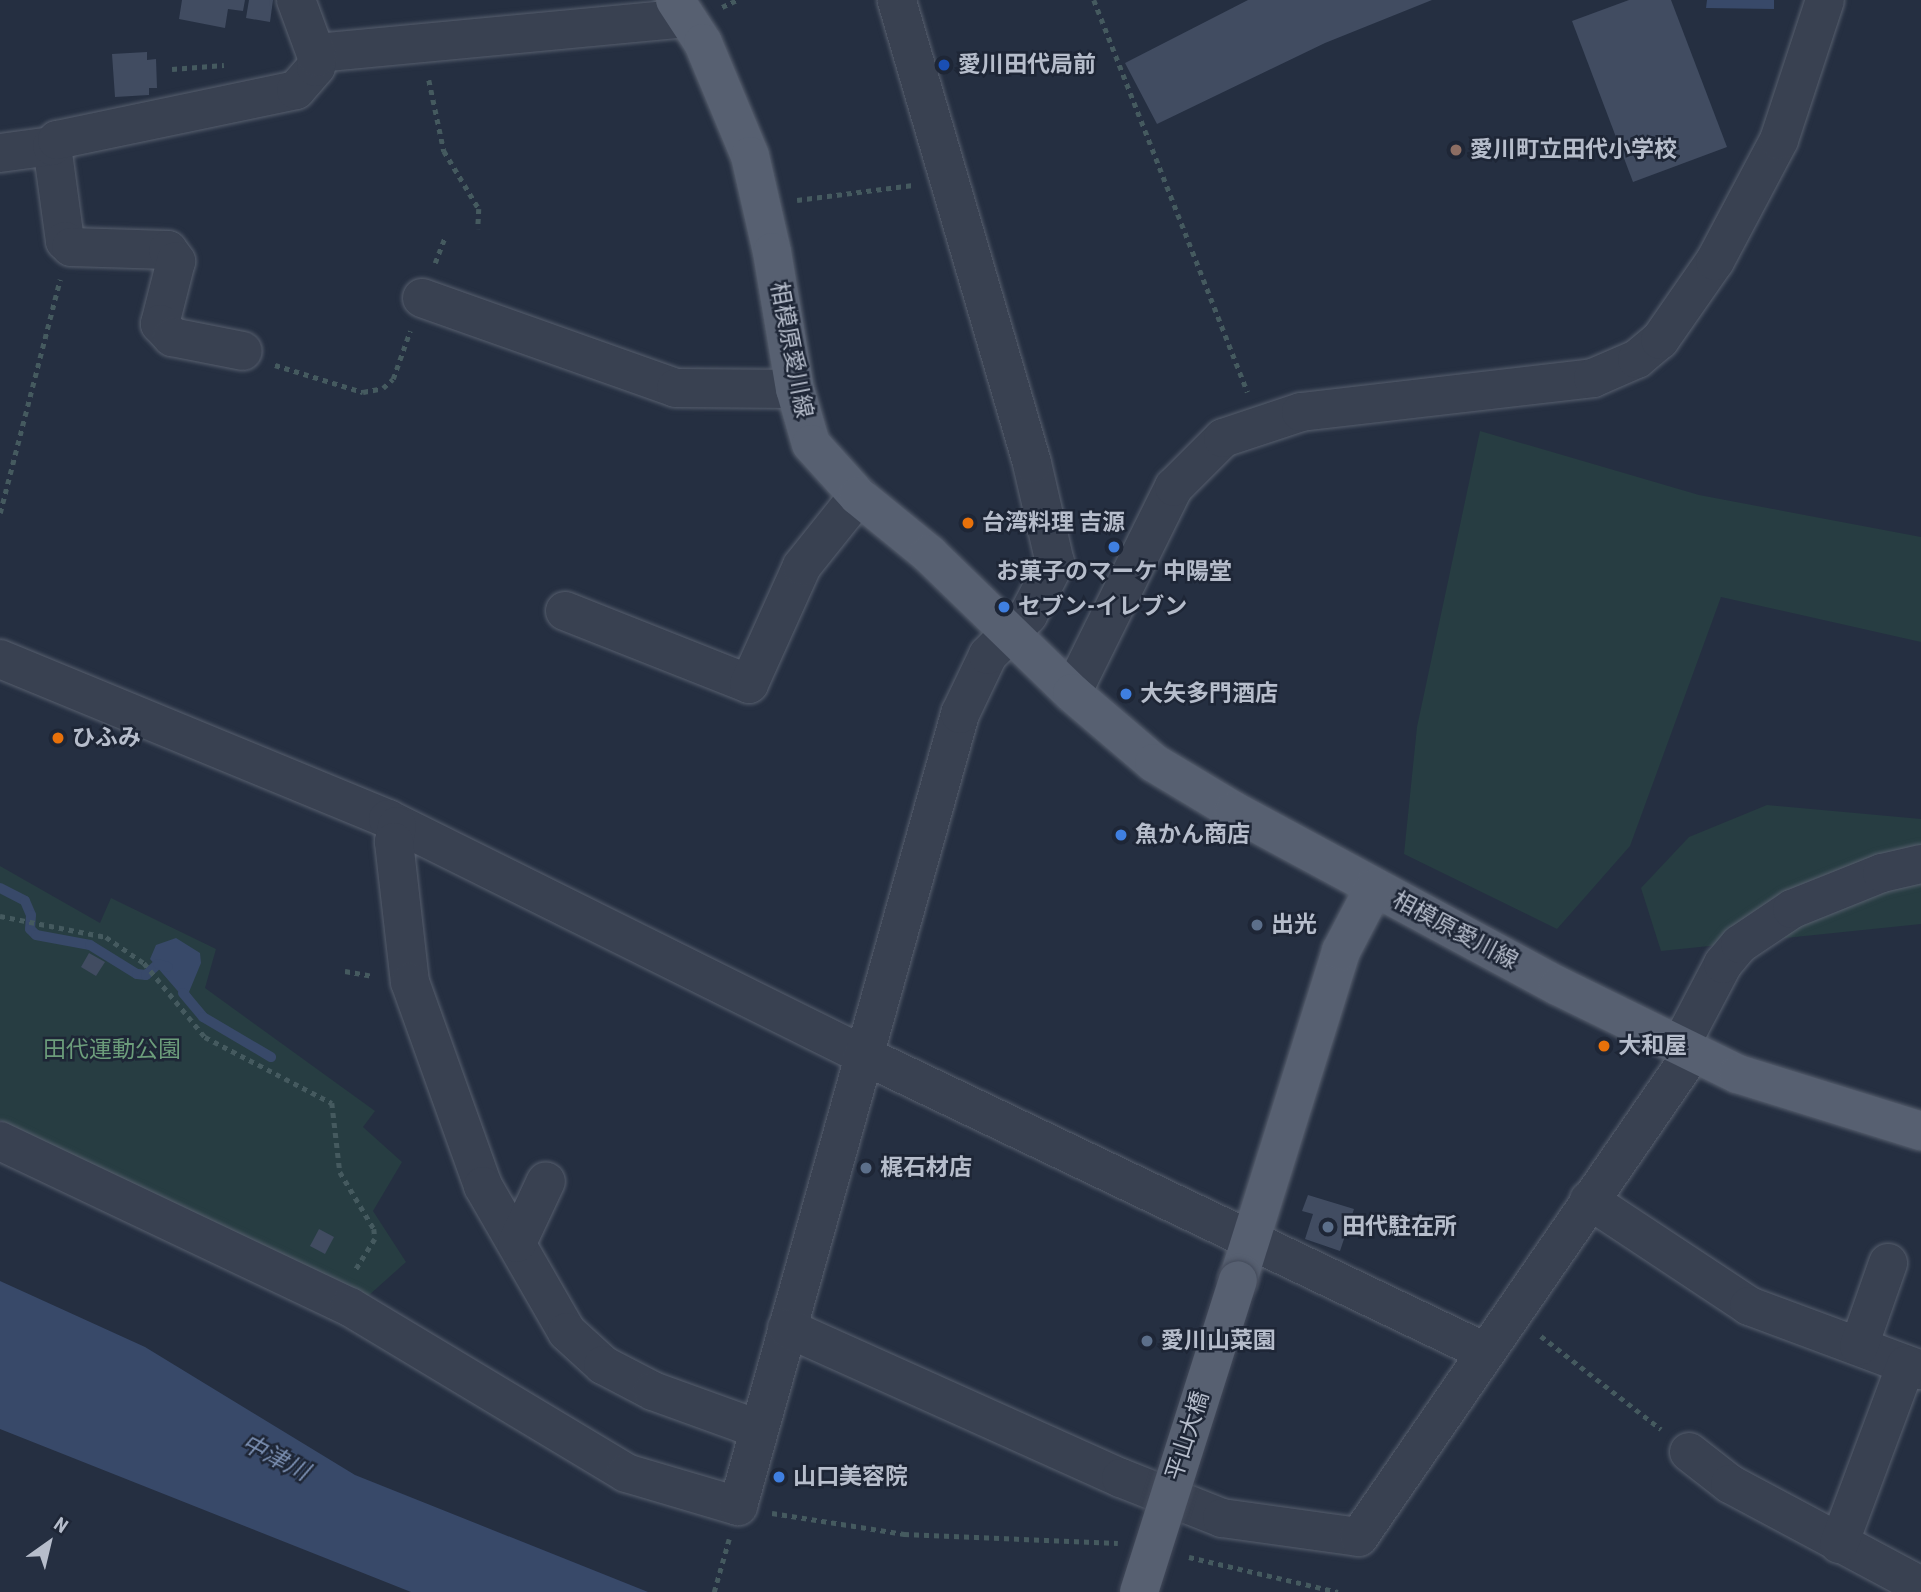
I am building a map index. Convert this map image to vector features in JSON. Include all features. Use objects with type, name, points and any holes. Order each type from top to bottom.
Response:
[{"type":"main road","name":"相模原愛川線","points":[[681,9],[703,43],[740,123],[761,205],[795,389],[811,444],[858,496],[929,554],[1008,635],[1072,693],[1154,763],[1374,888],[1687,1049],[1792,1093],[1921,1131]]},
{"type":"main road","name":"相模原愛川線","points":[[1238,1280],[1342,951],[1374,888]]},
{"type":"main road","name":"平山大橋","points":[[1139,1592],[1238,1280]]},
{"type":"street","points":[[0,153],[52,146],[57,140],[296,90],[316,67],[317,53],[296,0]]},
{"type":"street","points":[[0,1141],[338,1301],[626,1473],[738,1506],[960,714],[988,655],[1040,596],[1055,563],[1054,551],[897,0]]},
{"type":"street","points":[[1072,693],[1174,487],[1223,438],[1260,422],[1301,412],[1593,378],[1637,359],[1660,340],[1680,315],[1743,213],[1779,140],[1825,0]]},
{"type":"street","points":[[317,53],[424,44],[681,9]]},
{"type":"street","points":[[52,146],[65,241],[71,247],[168,250],[176,261],[160,324],[172,337],[243,351]]},
{"type":"street","points":[[422,298],[676,388],[795,389]]},
{"type":"street","points":[[587,610],[749,684],[802,566],[858,496]]},
{"type":"street","points":[[0,659],[397,826],[1249,1242],[1485,1352]]},
{"type":"street","points":[[397,826],[394,842],[410,982],[483,1186],[567,1332],[603,1365],[653,1391],[758,1429]]},
{"type":"street","points":[[788,1328],[1121,1478],[1222,1518],[1359,1537],[1589,1200],[1687,1049],[1723,964],[1740,943],[1793,909],[1882,873],[1921,864]]},
{"type":"street","points":[[517,1243],[546,1181]]},
{"type":"street","points":[[1589,1200],[1749,1306],[1913,1367],[1839,1544]]},
{"type":"street","points":[[1859,1346],[1882,1274]]},
{"type":"street","points":[[1689,1452],[1730,1484],[1921,1586]]},
{"type":"path","points":[[1094,0],[1260,422]]},
{"type":"path","points":[[424,44],[444,151],[479,209],[478,229]]},
{"type":"path","points":[[761,205],[948,180]]},
{"type":"path","points":[[243,351],[363,392],[383,388],[393,379],[444,237]]},
{"type":"path","points":[[0,513],[71,247]]},
{"type":"path","points":[[0,916],[106,937],[144,963],[205,1037],[332,1103],[340,1172],[374,1229],[375,1239],[338,1301]]},
{"type":"path","points":[[1511,1311],[1689,1452]]},
{"type":"path","points":[[714,1592],[738,1506],[904,1534],[1128,1545]]},
{"type":"path","points":[[1178,1555],[1338,1592]]},
{"type":"green space","points":[[1480,431],[1699,495],[1921,537],[1921,642],[1721,597],[1630,846],[1557,929],[1404,854],[1417,727]]},
{"type":"green space","points":[[1767,805],[1921,819],[1921,924],[1661,951],[1641,888],[1689,837]]},
{"type":"green space","name":"田代運動公園","points":[[0,866],[100,923],[111,898],[216,949],[205,988],[375,1111],[363,1127],[402,1162],[373,1211],[406,1262],[368,1296],[0,1120]]},
{"type":"water","points":[[1707,0],[1774,0],[1774,9],[1706,8]]},
{"type":"water","points":[[176,938],[200,953],[201,963],[189,992],[194,1000],[189,1004],[150,959],[156,945]]},
{"type":"water","name":"中津川","points":[[0,1281],[145,1347],[355,1475],[648,1592],[411,1592],[0,1429]]},
{"type":"building","points":[[182,0],[245,0],[243,11],[228,9],[225,28],[179,19]]},
{"type":"building","points":[[249,0],[273,0],[270,22],[246,18]]},
{"type":"building","points":[[1248,0],[1432,0],[1325,43],[1157,124],[1125,63]]},
{"type":"building","points":[[1629,0],[1671,0],[1727,147],[1633,182],[1572,21]]},
{"type":"building","points":[[147,52],[147,60],[156,59],[157,88],[149,88],[149,95],[115,97],[112,54]]},
{"type":"building","points":[[89,953],[105,962],[96,976],[81,967]]},
{"type":"building","name":"田代駐在所","points":[[1308,1195],[1354,1209],[1340,1251],[1305,1239],[1313,1214],[1302,1211]]},
{"type":"building","points":[[319,1229],[334,1237],[325,1254],[310,1246]]},
{"type":"waterway","points":[[0,888],[25,901],[31,915],[30,929],[36,935],[90,945],[137,974],[146,975],[158,964],[168,967]]},
{"type":"waterway","points":[[183,993],[203,1017],[271,1057]]},
{"type":"place","name":"愛川田代局前","points":[[944,65]]},
{"type":"place","name":"愛川町立田代小学校","points":[[1456,150]]},
{"type":"place","name":"台湾料理 吉源","points":[[968,523]]},
{"type":"place","name":"お菓子のマーケ 中陽堂","points":[[1114,547]]},
{"type":"place","name":"セブン-イレブン","points":[[1004,607]]},
{"type":"place","name":"大矢多門酒店","points":[[1126,694]]},
{"type":"place","name":"ひふみ","points":[[58,738]]},
{"type":"place","name":"魚かん商店","points":[[1121,835]]},
{"type":"place","name":"出光","points":[[1257,925]]},
{"type":"place","name":"大和屋","points":[[1604,1046]]},
{"type":"place","name":"梶石材店","points":[[866,1168]]},
{"type":"place","name":"田代駐在所","points":[[1328,1227]]},
{"type":"place","name":"愛川山菜園","points":[[1147,1341]]},
{"type":"place","name":"山口美容院","points":[[779,1477]]}]
